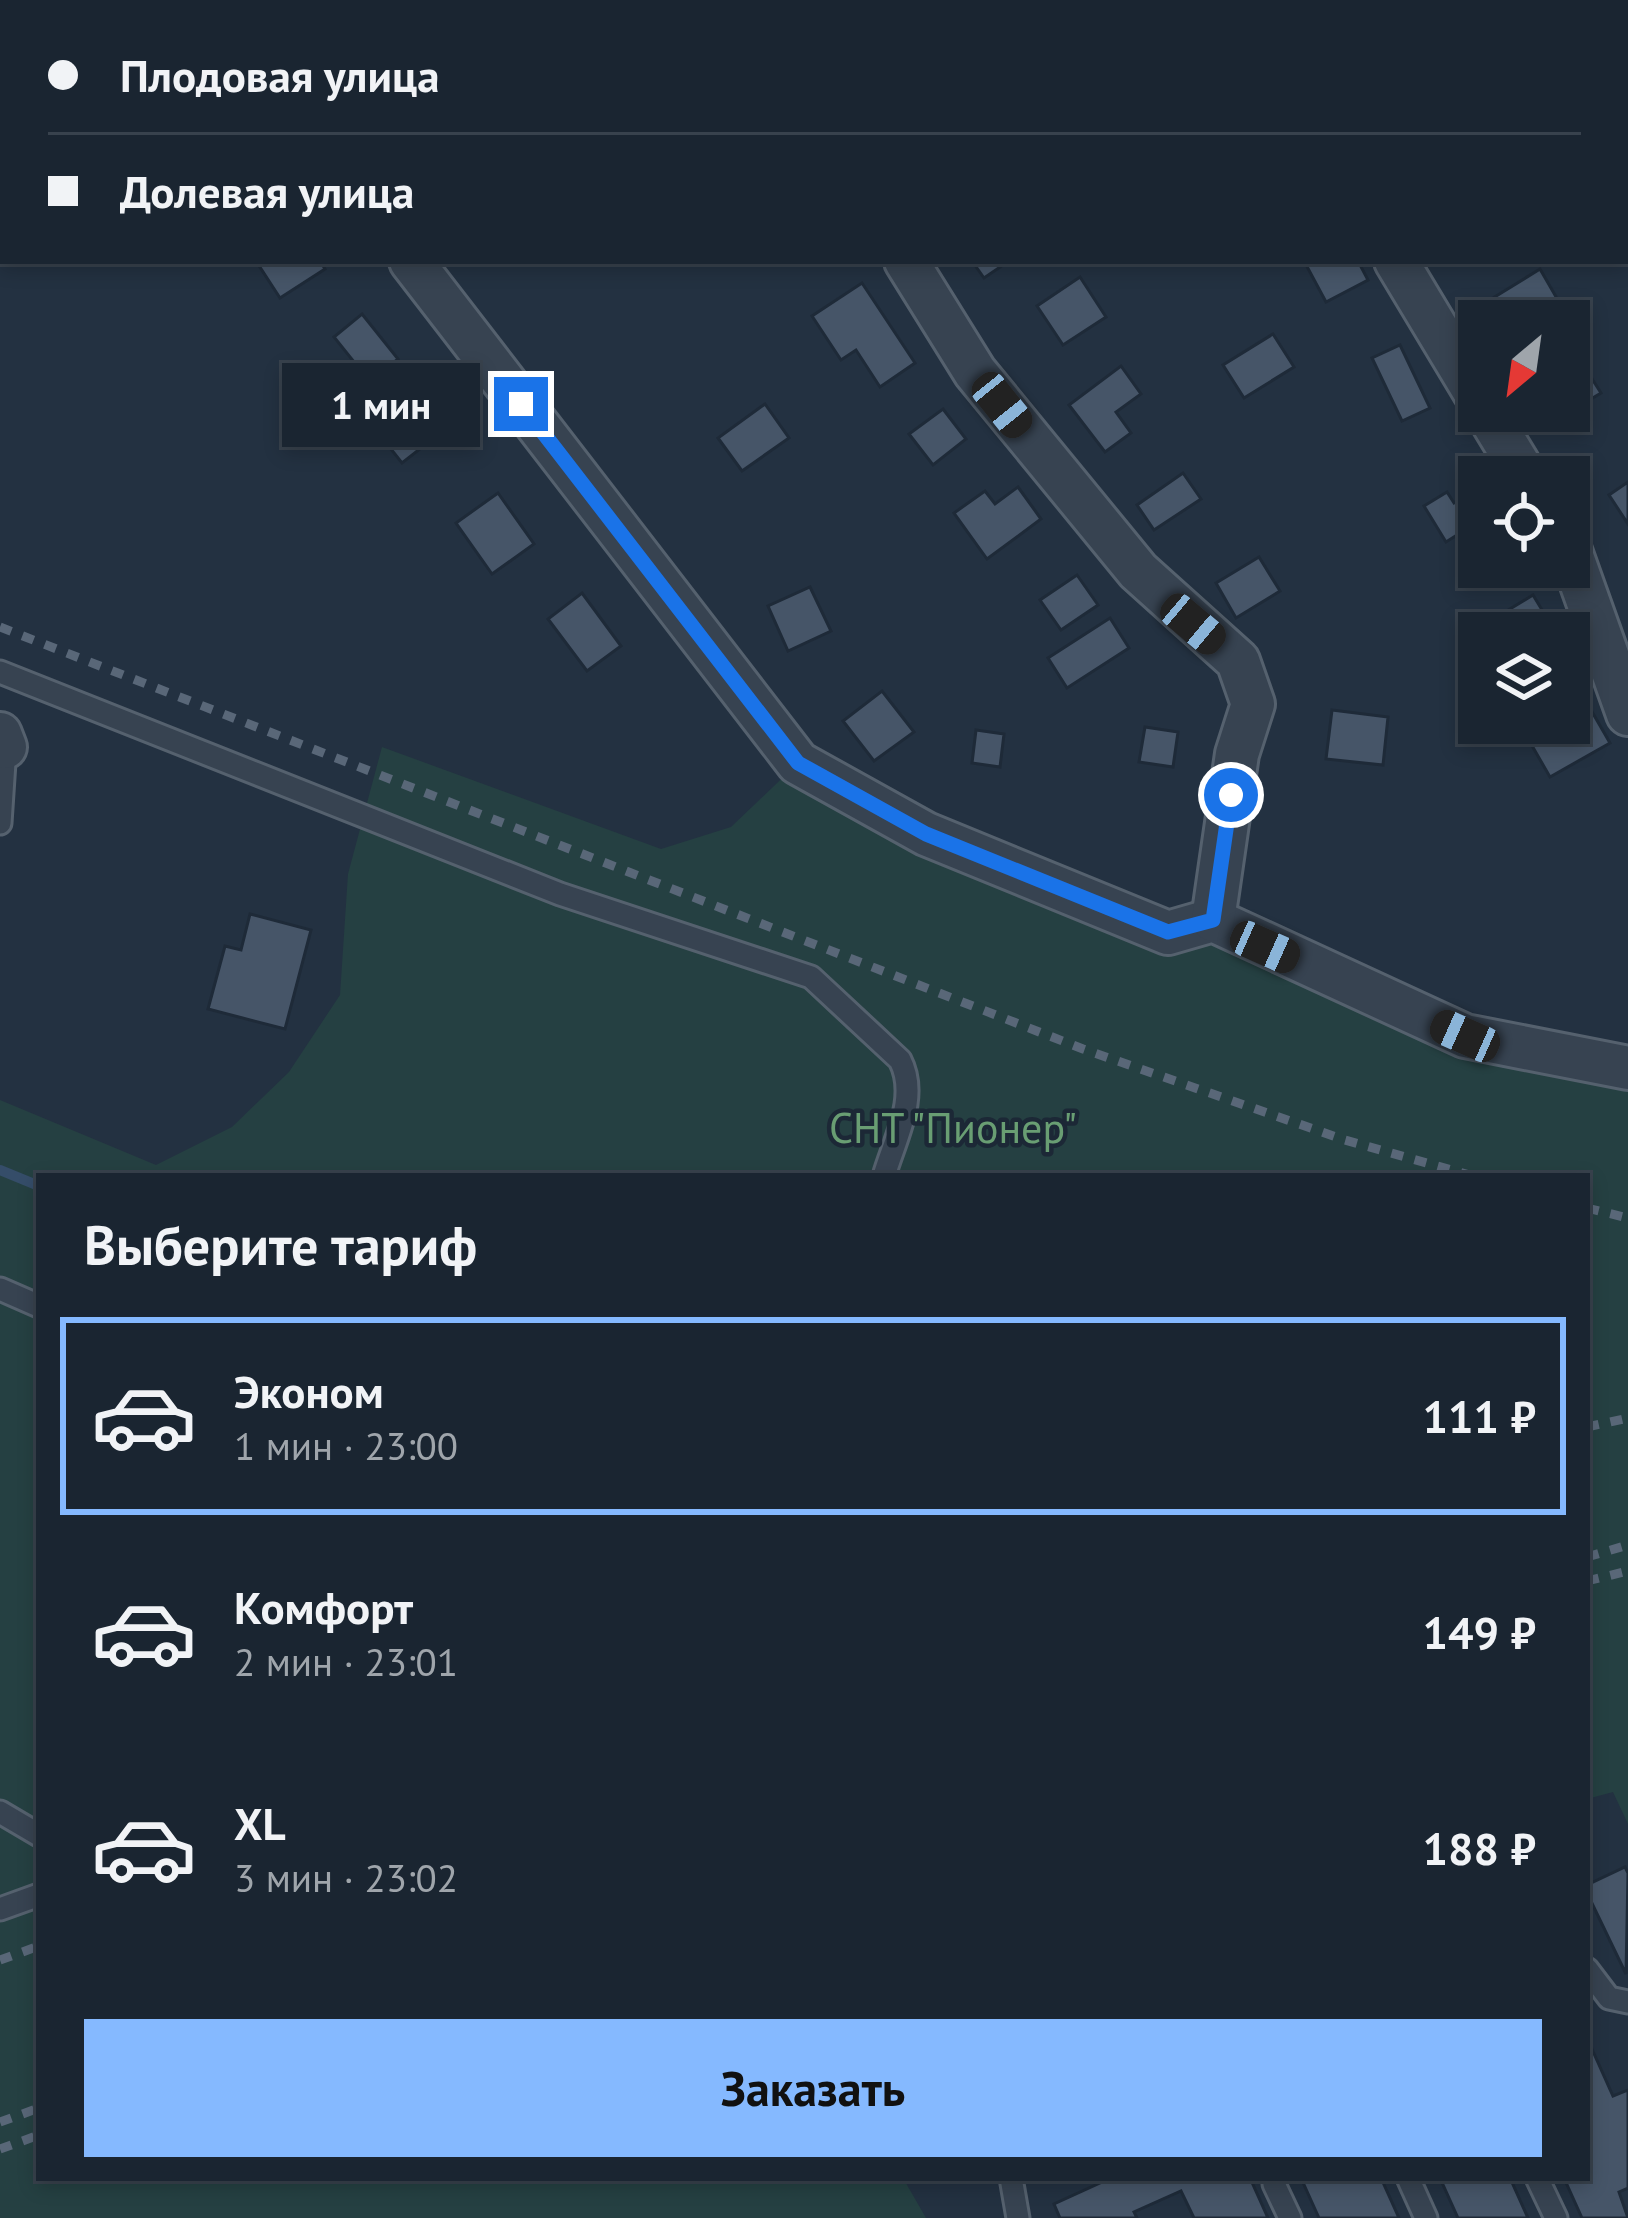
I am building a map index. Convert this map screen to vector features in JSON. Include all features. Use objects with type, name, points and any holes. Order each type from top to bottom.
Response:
[{"type":"street","points":[[413,264],[798,763],[926,834],[1168,932],[1213,920],[1465,1036],[1628,1068]]},
{"type":"street","points":[[908,264],[975,372],[1138,571],[1238,662],[1253,704],[1237,754],[1213,920]]},
{"type":"street","points":[[1398,264],[1458,364]]},
{"type":"street","points":[[1583,588],[1628,714]]},
{"type":"lane","points":[[0,672],[560,895],[811,977],[900,1060],[908,1076],[910,1090],[885,1173]]},
{"type":"lane","points":[[0,823],[3,741]]},
{"type":"lane","points":[[0,1289],[36,1305]]},
{"type":"lane","points":[[0,1812],[36,1833]]},
{"type":"lane","points":[[0,1909],[36,1896]]},
{"type":"lane","points":[[1590,1973],[1609,1998],[1628,2002]]},
{"type":"lane","points":[[1012,2181],[1018,2218]]},
{"type":"lane","points":[[1409,2181],[1426,2218]]},
{"type":"lane","points":[[1539,2181],[1556,2218]]},
{"type":"lane","points":[[1274,2184],[1290,2218]]},
{"type":"green space","name":"СНТ \"Пионер\"","points":[[382,747],[661,849],[731,827],[798,763],[926,834],[1628,1068],[1628,1824],[1613,1792],[1590,1798],[1590,1173],[36,1173],[36,2181],[905,2181],[926,2218],[0,2218],[0,1100],[156,1165],[232,1127],[289,1072],[340,995],[348,874]]},
{"type":"building","points":[[258,264],[322,264],[325,269],[280,298]]},
{"type":"building","points":[[974,264],[1005,264],[984,278]]},
{"type":"building","points":[[1306,264],[1360,264],[1368,280],[1326,302]]},
{"type":"building","points":[[1540,269],[1558,300],[1494,300]]},
{"type":"building","points":[[1080,277],[1106,317],[1063,345],[1037,306]]},
{"type":"building","points":[[862,283],[915,363],[880,387],[856,350],[841,360],[812,316]]},
{"type":"building","points":[[362,314],[398,359],[370,382],[334,337]]},
{"type":"building","points":[[1273,334],[1294,367],[1244,398],[1223,365]]},
{"type":"building","points":[[1400,345],[1430,408],[1402,421],[1372,358]]},
{"type":"building","points":[[1121,366],[1141,394],[1116,412],[1131,433],[1105,452],[1069,405]]},
{"type":"building","points":[[1590,376],[1601,393],[1590,400]]},
{"type":"building","points":[[765,404],[789,438],[742,471],[718,438]]},
{"type":"building","points":[[943,409],[966,439],[933,465],[909,434]]},
{"type":"building","points":[[398,411],[425,445],[402,463],[375,429]]},
{"type":"building","points":[[1183,473],[1201,499],[1154,530],[1137,505]]},
{"type":"building","points":[[1628,482],[1628,524],[1609,495]]},
{"type":"building","points":[[1018,487],[1041,519],[987,559],[954,513],[985,491],[995,504]]},
{"type":"building","points":[[1447,492],[1454,503],[1458,500],[1458,534],[1446,542],[1424,506]]},
{"type":"building","points":[[498,493],[534,544],[492,574],[456,523]]},
{"type":"building","points":[[1259,557],[1280,591],[1236,618],[1216,583]]},
{"type":"building","points":[[1077,575],[1098,605],[1061,630],[1040,600]]},
{"type":"building","points":[[810,587],[831,631],[788,651],[768,606]]},
{"type":"building","points":[[582,593],[621,646],[587,671],[548,619]]},
{"type":"building","points":[[1533,595],[1543,612],[1505,612]]},
{"type":"building","points":[[1110,618],[1129,648],[1067,688],[1048,658]]},
{"type":"building","points":[[882,691],[914,732],[874,761],[843,721]]},
{"type":"building","points":[[1590,708],[1610,743],[1550,777],[1531,744],[1590,744]]},
{"type":"building","points":[[1332,710],[1388,717],[1383,765],[1326,759]]},
{"type":"building","points":[[1145,727],[1178,732],[1173,767],[1139,762]]},
{"type":"building","points":[[976,730],[1004,734],[1000,767],[972,763]]},
{"type":"building","points":[[250,914],[311,930],[285,1029],[208,1009],[225,946],[241,950]]},
{"type":"building","points":[[1625,1867],[1628,1873],[1626,1974],[1590,1899],[1590,1884]]},
{"type":"building","points":[[1590,2045],[1613,2096],[1628,2090],[1628,2188],[1619,2192],[1628,2218],[1582,2218],[1565,2181],[1590,2181]]},
{"type":"building","points":[[1104,2181],[1251,2181],[1268,2218],[1194,2218],[1181,2191],[1134,2212],[1137,2218],[1060,2218],[1054,2204]]},
{"type":"building","points":[[1302,2181],[1382,2181],[1399,2218],[1319,2218]]},
{"type":"building","points":[[1441,2181],[1511,2181],[1528,2218],[1458,2218]]},
{"type":"waterway","points":[[0,1170],[36,1185]]},
{"type":"railway","points":[[0,627],[1083,1049],[1345,1140],[1462,1173]]},
{"type":"railway","points":[[1590,1209],[1628,1218]]},
{"type":"railway","points":[[1590,1426],[1628,1418]]},
{"type":"railway","points":[[1590,1556],[1628,1545]]},
{"type":"railway","points":[[1590,1580],[1628,1571]]},
{"type":"railway","points":[[0,1960],[36,1947]]},
{"type":"railway","points":[[0,2122],[36,2109]]},
{"type":"railway","points":[[0,2149],[36,2136]]},
{"type":"route","points":[[521,404],[798,763],[862,799],[926,834],[1168,932],[1213,920],[1231,795]]}]
